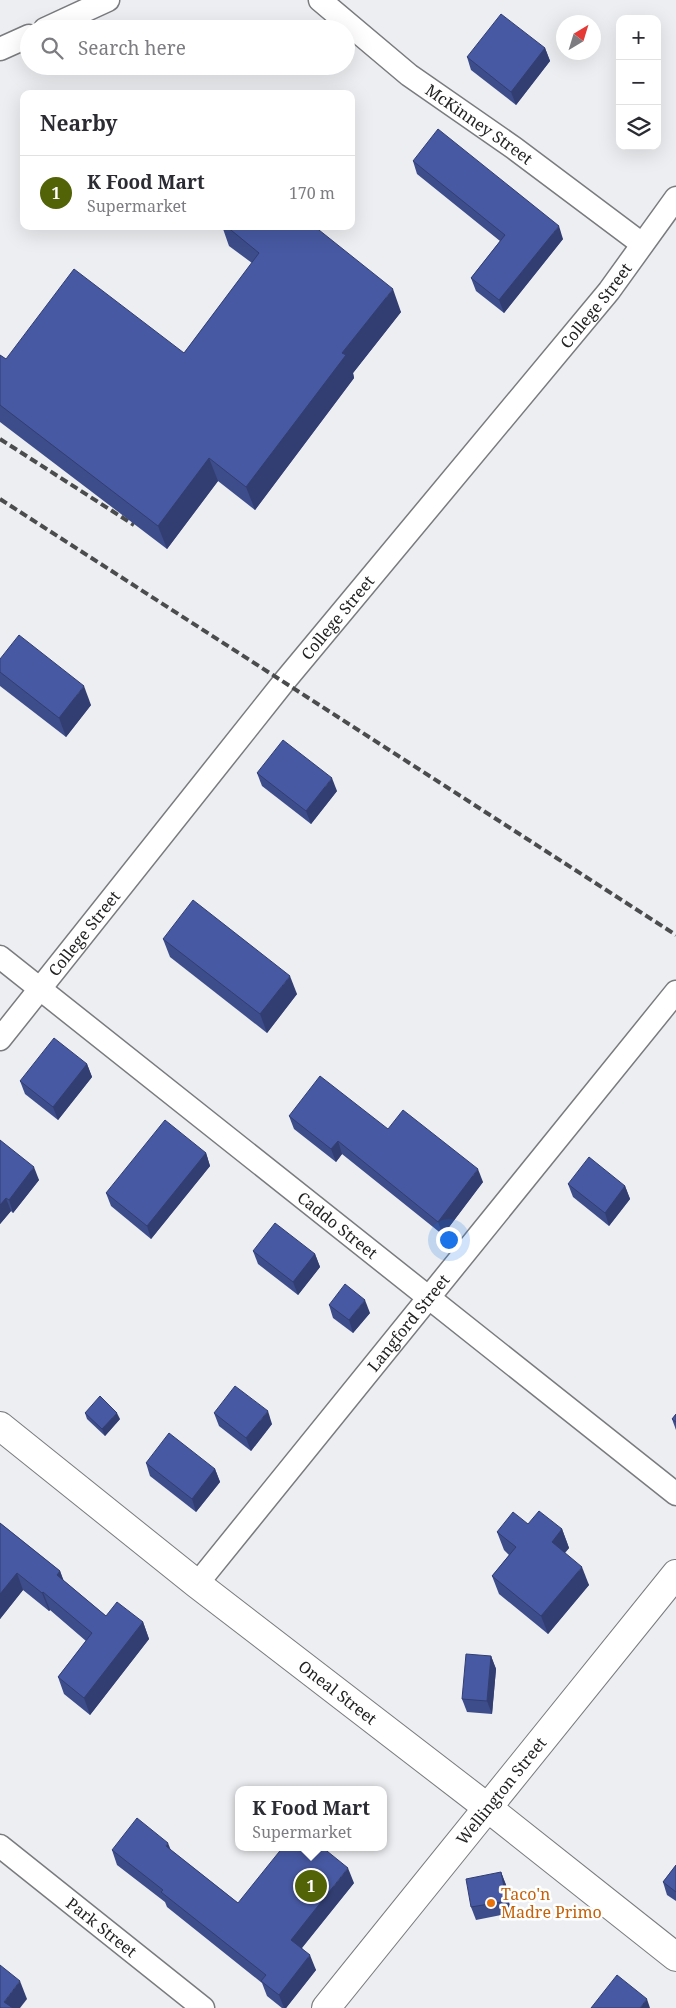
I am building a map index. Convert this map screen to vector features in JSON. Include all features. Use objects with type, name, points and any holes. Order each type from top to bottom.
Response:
[{"type":"street","points":[[65,20],[108,0]]},
{"type":"street","name":"McKinney Street","points":[[320,0],[344,20]]},
{"type":"street","name":"McKinney Street","points":[[355,29],[409,75],[514,148],[642,244]]},
{"type":"street","points":[[0,49],[20,40]]},
{"type":"street","name":"College Street","points":[[0,1040],[282,683],[609,291],[676,198]]},
{"type":"street","name":"Caddo Street","points":[[0,957],[676,1494]]},
{"type":"street","name":"Langford Street","points":[[197,1584],[676,992]]},
{"type":"street","name":"Oneal Street","points":[[0,1426],[197,1584],[488,1808],[676,1958]]},
{"type":"street","name":"Wellington Street","points":[[326,2008],[676,1574]]},
{"type":"street","name":"Park Street","points":[[0,1846],[203,2008]]},
{"type":"building","points":[[501,14],[545,48],[511,92],[467,57]]},
{"type":"building","points":[[438,129],[559,226],[499,300],[471,278],[505,235],[413,161]]},
{"type":"building","points":[[231,230],[319,230],[393,289],[342,353],[346,355],[246,487],[209,458],[158,526],[0,405],[0,355],[6,359],[74,269],[184,353],[259,253]]},
{"type":"building","points":[[19,635],[84,686],[59,718],[0,672],[0,659]]},
{"type":"building","points":[[283,740],[332,778],[306,811],[257,773]]},
{"type":"building","points":[[193,900],[290,976],[260,1014],[163,939]]},
{"type":"building","points":[[54,1038],[87,1064],[53,1107],[20,1081]]},
{"type":"building","points":[[320,1076],[388,1129],[403,1110],[478,1169],[438,1222],[338,1141],[331,1149],[289,1116]]},
{"type":"building","points":[[165,1120],[206,1153],[147,1226],[106,1193]]},
{"type":"building","points":[[0,1140],[34,1167],[9,1200],[6,1198],[0,1205]]},
{"type":"building","points":[[589,1157],[625,1186],[605,1213],[568,1184]]},
{"type":"building","points":[[275,1223],[315,1254],[293,1282],[253,1251]]},
{"type":"building","points":[[345,1284],[365,1300],[349,1320],[329,1305]]},
{"type":"building","points":[[235,1386],[268,1411],[246,1438],[214,1413]]},
{"type":"building","points":[[100,1396],[117,1413],[102,1429],[85,1413]]},
{"type":"building","points":[[676,1414],[676,1422],[672,1419]]},
{"type":"building","points":[[169,1433],[215,1469],[192,1499],[146,1463]]},
{"type":"building","points":[[539,1511],[562,1529],[552,1542],[582,1567],[541,1616],[492,1576],[516,1547],[497,1532],[513,1512],[528,1524]]},
{"type":"building","points":[[0,1523],[60,1571],[57,1575],[106,1616],[117,1602],[143,1622],[84,1698],[58,1677],[92,1633],[17,1573],[0,1594]]},
{"type":"building","points":[[466,1654],[491,1656],[487,1701],[462,1699]]},
{"type":"building","points":[[137,1818],[168,1843],[166,1846],[238,1903],[280,1851],[327,1851],[348,1868],[291,1940],[310,1955],[279,1995],[261,1981],[266,1975],[161,1892],[163,1890],[112,1850]]},
{"type":"building","points":[[676,1865],[676,1892],[663,1882]]},
{"type":"building","points":[[501,1872],[507,1901],[471,1907],[466,1879]]},
{"type":"building","points":[[0,1965],[20,1981],[4,2002],[13,2008],[0,2008]]},
{"type":"building","points":[[617,1975],[647,1999],[640,2008],[591,2008]]},
{"type":"railway","points":[[0,439],[134,525]]},
{"type":"railway","points":[[0,499],[676,935]]},
{"type":"place","name":"K Food Mart","points":[[311,1886]]},
{"type":"place","name":"Taco'n Madre Primo","points":[[491,1903]]}]
